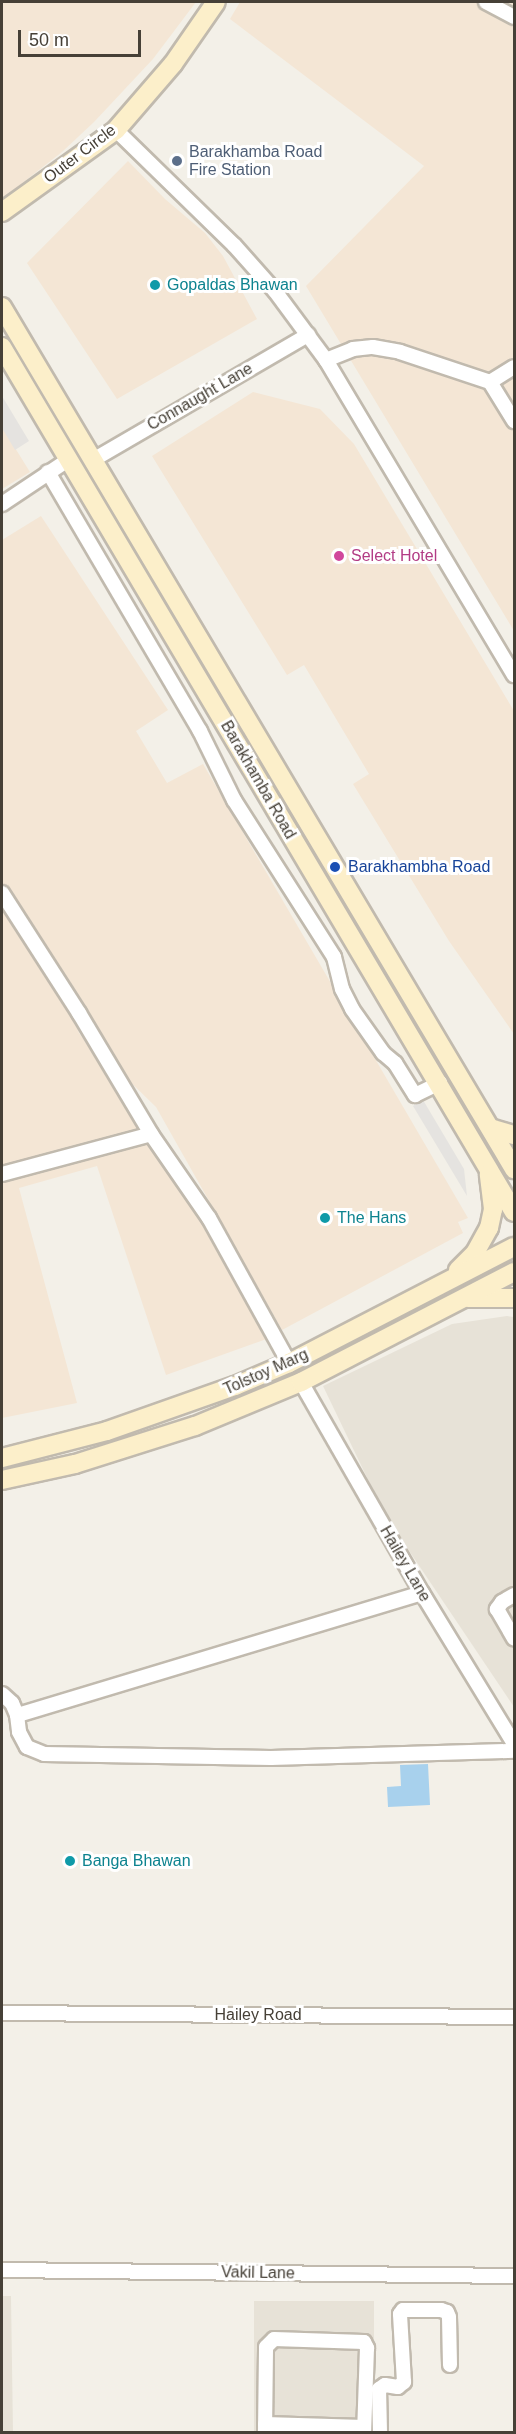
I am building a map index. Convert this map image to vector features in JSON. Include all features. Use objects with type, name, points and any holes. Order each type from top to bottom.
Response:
[{"type":"main road","name":"Outer Circle","points":[[2,215],[116,130],[173,63],[216,2]]},
{"type":"main road","name":"Barakhamba Road","points":[[2,307],[493,1129],[514,1169]]},
{"type":"main road","name":"Barakhamba Road","points":[[2,347],[342,924],[440,1083],[514,1212]]},
{"type":"main road","points":[[493,1129],[514,1135]]},
{"type":"main road","points":[[448,1280],[475,1253],[489,1228],[493,1209],[489,1167]]},
{"type":"main road","name":"Tolstoy Marg","points":[[2,1458],[75,1440],[154,1416],[289,1363],[514,1247]]},
{"type":"main road","name":"Tolstoy Marg","points":[[2,1480],[75,1464],[177,1432],[301,1382],[514,1272]]},
{"type":"main road","points":[[461,1299],[514,1298]]},
{"type":"street","points":[[486,2],[514,17]]},
{"type":"street","points":[[116,130],[234,245],[275,291],[308,335],[326,360],[514,675]]},
{"type":"street","name":"Connaught Lane","points":[[93,460],[308,335]]},
{"type":"street","points":[[326,360],[353,349],[373,347],[400,352],[490,382],[514,421]]},
{"type":"street","points":[[490,382],[514,367]]},
{"type":"street","points":[[2,504],[68,460]]},
{"type":"street","points":[[48,472],[200,731],[234,800],[334,957],[342,989],[352,1008],[383,1053],[395,1063],[415,1095],[440,1083]]},
{"type":"street","points":[[163,670],[185,655]]},
{"type":"street","points":[[2,893],[79,1013],[151,1134],[209,1218],[289,1363]]},
{"type":"street","points":[[2,1174],[151,1134]]},
{"type":"street","name":"Hailey Lane","points":[[301,1382],[422,1593],[514,1744]]},
{"type":"street","points":[[17,1715],[422,1593]]},
{"type":"street","points":[[514,1595],[502,1602],[497,1609],[514,1639]]},
{"type":"street","points":[[2,1694],[12,1703],[17,1715],[19,1732],[27,1747],[44,1754],[271,1758],[514,1751]]},
{"type":"street","name":"Hailey Road","points":[[2,2013],[514,2017]]},
{"type":"street","name":"Vakil Lane","points":[[2,2270],[514,2276]]},
{"type":"street","points":[[380,2433],[379,2390],[385,2385],[398,2387],[404,2382],[400,2314],[403,2310],[447,2312],[450,2364]]},
{"type":"street","points":[[274,2339],[364,2342],[367,2348],[364,2430],[265,2428],[269,2342],[274,2339]]},
{"type":"shaded area","points":[[2,2],[196,2],[153,59],[94,122],[62,152],[2,199]]},
{"type":"shaded area","points":[[240,2],[514,2],[514,631],[306,286],[424,166],[230,19]]},
{"type":"shaded area","points":[[128,161],[165,199],[205,233],[223,256],[257,319],[117,399],[27,263]]},
{"type":"shaded area","points":[[253,392],[320,409],[354,444],[514,711],[514,1034],[449,941],[353,784],[369,774],[304,665],[287,675],[152,456]]},
{"type":"shaded area","points":[[2,396],[29,441],[15,450],[2,428]]},
{"type":"shaded area","points":[[2,427],[30,472],[2,489]]},
{"type":"shaded area","points":[[41,516],[168,710],[136,731],[167,783],[203,764],[468,1218],[458,1222],[463,1233],[282,1330],[156,1107],[77,1030],[155,1144],[272,1337],[166,1375],[97,1166],[19,1188],[77,1403],[2,1418],[2,540]]},
{"type":"shaded area","points":[[423,1100],[464,1169],[467,1196],[413,1106]]},
{"type":"shaded area","points":[[514,1317],[514,1707],[385,1515],[323,1386],[452,1324]]},
{"type":"shaded area","points":[[2,2296],[11,2296],[13,2432],[2,2432]]},
{"type":"shaded area","points":[[254,2301],[374,2301],[374,2432],[254,2432]]},
{"type":"water","points":[[428,1764],[430,1805],[388,1807],[387,1787],[401,1786],[400,1765]]},
{"type":"place","name":"Barakhamba Road Fire Station","points":[[177,161]]},
{"type":"place","name":"Gopaldas Bhawan","points":[[155,285]]},
{"type":"place","name":"Select Hotel","points":[[339,556]]},
{"type":"place","name":"Barakhambha Road","points":[[335,867]]},
{"type":"place","name":"The Hans","points":[[325,1218]]},
{"type":"place","name":"Banga Bhawan","points":[[70,1861]]}]
